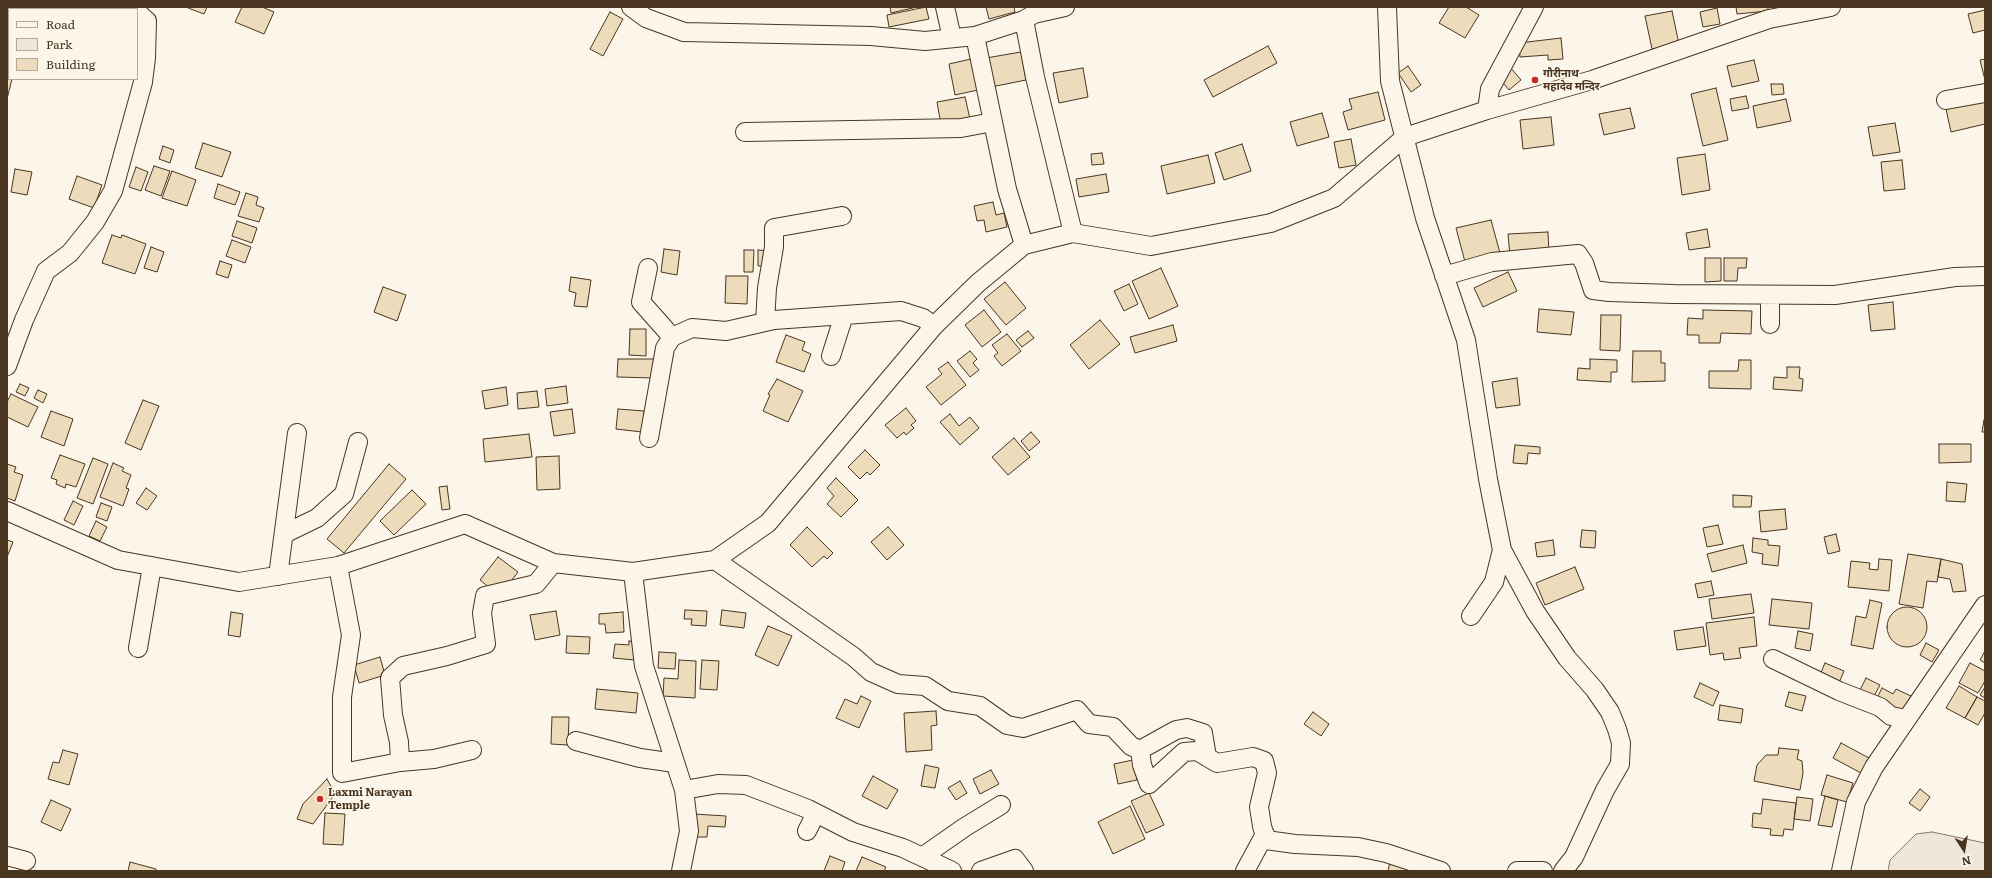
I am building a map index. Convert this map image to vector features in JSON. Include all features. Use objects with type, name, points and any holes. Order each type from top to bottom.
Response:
[{"type":"street","points":[[631,7],[646,18],[684,32],[871,36],[925,41],[975,36],[1024,20],[1034,14],[1065,7]]},
{"type":"street","points":[[945,7],[952,38]]},
{"type":"street","points":[[1387,7],[1390,81],[1425,218],[1466,340],[1488,479],[1502,550],[1535,611],[1567,658],[1596,690],[1610,712],[1621,743],[1620,764],[1605,790],[1574,857],[1563,871]]},
{"type":"street","points":[[1487,110],[1490,89],[1534,7]]},
{"type":"street","points":[[7,511],[118,560],[239,582],[338,566],[465,524],[553,563],[633,572],[715,560],[768,523],[934,326],[978,283],[1024,245],[1073,232],[1151,246],[1271,223],[1334,198],[1405,136],[1487,110],[1592,80],[1768,19],[1831,7]]},
{"type":"street","points":[[7,366],[46,271],[70,253],[96,222],[113,191],[143,82],[146,58],[147,21],[138,13]]},
{"type":"street","points":[[1024,20],[1035,78],[1073,232]]},
{"type":"street","points":[[975,36],[1007,188],[1024,245]]},
{"type":"street","points":[[1946,100],[1985,93]]},
{"type":"street","points":[[745,132],[954,128],[993,122]]},
{"type":"street","points":[[765,322],[767,288],[774,247],[774,228],[842,216]]},
{"type":"street","points":[[1444,276],[1492,262],[1578,254],[1584,263],[1593,290],[1674,294],[1770,296],[1835,295],[1955,277],[1985,276]]},
{"type":"street","points":[[648,268],[641,302],[672,337]]},
{"type":"street","points":[[1770,296],[1770,324]]},
{"type":"street","points":[[649,438],[665,348],[672,337],[692,328],[726,331],[765,322],[901,311],[923,318],[934,326]]},
{"type":"street","points":[[831,356],[844,315]]},
{"type":"street","points":[[278,576],[297,433]]},
{"type":"street","points":[[284,534],[317,518],[344,494],[358,442]]},
{"type":"street","points":[[1471,616],[1494,582],[1502,550]]},
{"type":"street","points":[[715,560],[854,657],[871,672],[898,684],[925,686],[948,701],[980,706],[1007,725],[1023,728],[1078,710],[1089,724],[1113,727],[1131,746],[1140,750]]},
{"type":"street","points":[[400,762],[399,742],[393,715],[390,678],[403,666],[447,656],[486,644],[482,613],[485,596],[536,584],[553,563]]},
{"type":"street","points":[[138,648],[152,566]]},
{"type":"street","points":[[338,566],[351,635],[342,697],[342,773],[400,762],[434,759],[472,750]]},
{"type":"street","points":[[633,572],[644,666],[684,790],[689,831],[682,871]]},
{"type":"street","points":[[1841,871],[1856,802],[1874,767],[1985,604]]},
{"type":"street","points":[[1773,659],[1839,691],[1880,708],[1891,716],[1907,719]]},
{"type":"street","points":[[1140,750],[1176,730],[1187,728],[1204,733],[1207,757]]},
{"type":"street","points":[[576,741],[640,758],[675,763]]},
{"type":"street","points":[[1140,750],[1142,765],[1149,784],[1184,752],[1197,751],[1217,763],[1253,757],[1264,761],[1267,773],[1259,807],[1266,840],[1295,844],[1358,847],[1386,853],[1440,871]]},
{"type":"street","points":[[684,790],[718,784],[746,785],[816,813],[853,832],[903,848],[952,871]]},
{"type":"street","points":[[922,857],[965,827],[1001,805]]},
{"type":"street","points":[[807,831],[816,813]]},
{"type":"street","points":[[1245,871],[1264,834]]},
{"type":"street","points":[[7,856],[26,861]]},
{"type":"street","points":[[981,871],[1015,859],[1024,871]]},
{"type":"street","points":[[1517,871],[1543,871]]},
{"type":"green space","points":[[1932,832],[1985,843],[1985,871],[1888,871],[1890,860],[1916,834]]},
{"type":"building","points":[[188,7],[207,7],[204,14]]},
{"type":"building","points":[[242,7],[262,7],[274,12],[264,34],[235,22]]},
{"type":"building","points":[[890,7],[917,7],[891,13]]},
{"type":"building","points":[[926,7],[929,19],[889,27],[887,15]]},
{"type":"building","points":[[986,7],[1014,7],[1015,12],[989,19]]},
{"type":"building","points":[[1449,7],[1466,7],[1479,15],[1465,38],[1439,23]]},
{"type":"building","points":[[1736,7],[1768,7],[1768,11],[1737,14]]},
{"type":"building","points":[[1717,8],[1720,24],[1703,27],[1700,12]]},
{"type":"building","points":[[1985,10],[1985,30],[1973,33],[1968,14]]},
{"type":"building","points":[[1672,11],[1679,44],[1652,49],[1645,16]]},
{"type":"building","points":[[610,12],[623,19],[603,56],[590,49]]},
{"type":"building","points":[[1561,38],[1563,59],[1548,60],[1548,55],[1520,57],[1519,43]]},
{"type":"building","points":[[1268,46],[1277,63],[1213,97],[1204,80]]},
{"type":"building","points":[[1021,52],[1026,80],[991,87],[986,58]]},
{"type":"building","points":[[971,59],[978,90],[955,95],[949,64]]},
{"type":"building","points":[[1985,59],[1985,80],[1980,60]]},
{"type":"building","points":[[1754,60],[1759,81],[1732,87],[1727,66]]},
{"type":"building","points":[[7,64],[8,80],[12,80],[7,99]]},
{"type":"building","points":[[1408,66],[1421,85],[1411,92],[1398,73]]},
{"type":"building","points":[[1510,67],[1521,80],[1509,90],[1498,77]]},
{"type":"building","points":[[1083,68],[1088,97],[1059,103],[1053,73]]},
{"type":"building","points":[[1771,84],[1783,84],[1784,94],[1772,95]]},
{"type":"building","points":[[1716,88],[1728,140],[1703,146],[1691,94]]},
{"type":"building","points":[[1378,92],[1385,120],[1348,130],[1343,112],[1352,109],[1349,99]]},
{"type":"building","points":[[1746,96],[1749,108],[1732,111],[1730,99]]},
{"type":"building","points":[[965,97],[970,119],[941,125],[937,102]]},
{"type":"building","points":[[1786,99],[1791,121],[1757,128],[1753,106]]},
{"type":"building","points":[[1985,100],[1985,124],[1951,132],[1946,109]]},
{"type":"building","points":[[1630,108],[1635,128],[1604,135],[1599,114]]},
{"type":"building","points":[[1322,113],[1329,137],[1297,146],[1290,122]]},
{"type":"building","points":[[1551,117],[1554,145],[1523,149],[1520,120]]},
{"type":"building","points":[[1895,123],[1900,152],[1873,156],[1868,127]]},
{"type":"building","points":[[1351,139],[1356,165],[1339,168],[1334,142]]},
{"type":"building","points":[[203,143],[231,152],[222,177],[195,168]]},
{"type":"building","points":[[1242,144],[1251,171],[1224,180],[1215,153]]},
{"type":"building","points":[[163,146],[174,150],[170,163],[159,159]]},
{"type":"building","points":[[1102,153],[1104,164],[1092,165],[1091,154]]},
{"type":"building","points":[[1705,154],[1710,190],[1682,195],[1677,158]]},
{"type":"building","points":[[1208,155],[1215,183],[1167,194],[1161,166]]},
{"type":"building","points":[[1902,160],[1905,189],[1884,191],[1881,162]]},
{"type":"building","points":[[154,166],[170,171],[161,196],[145,190]]},
{"type":"building","points":[[136,167],[148,172],[141,191],[129,187]]},
{"type":"building","points":[[15,169],[32,172],[27,195],[11,192]]},
{"type":"building","points":[[172,171],[196,180],[187,206],[162,198]]},
{"type":"building","points":[[1106,174],[1109,192],[1079,197],[1076,179]]},
{"type":"building","points":[[77,176],[102,185],[94,208],[69,199]]},
{"type":"building","points":[[218,184],[240,192],[235,205],[214,198]]},
{"type":"building","points":[[246,193],[258,197],[256,205],[264,208],[259,222],[238,216]]},
{"type":"building","points":[[993,202],[996,215],[1004,213],[1007,227],[986,232],[984,220],[977,221],[974,206]]},
{"type":"building","points":[[1491,220],[1500,253],[1465,262],[1456,228]]},
{"type":"building","points":[[237,221],[257,228],[252,243],[232,236]]},
{"type":"building","points":[[1707,229],[1710,247],[1689,250],[1686,233]]},
{"type":"building","points":[[1548,232],[1549,254],[1510,256],[1508,234]]},
{"type":"building","points":[[112,235],[121,238],[122,235],[146,244],[135,274],[102,263]]},
{"type":"building","points":[[232,240],[251,247],[245,263],[226,256]]},
{"type":"building","points":[[151,247],[164,252],[157,272],[144,268]]},
{"type":"building","points":[[664,249],[680,251],[677,275],[661,272]]},
{"type":"building","points":[[744,250],[754,250],[753,272],[744,272]]},
{"type":"building","points":[[758,250],[769,251],[769,266],[758,266]]},
{"type":"building","points":[[1705,258],[1721,258],[1721,281],[1705,282]]},
{"type":"building","points":[[1724,258],[1747,258],[1746,268],[1738,268],[1737,281],[1724,281]]},
{"type":"building","points":[[220,261],[232,265],[228,278],[216,274]]},
{"type":"building","points":[[1161,268],[1178,306],[1149,319],[1132,281]]},
{"type":"building","points":[[1508,272],[1517,291],[1483,307],[1474,288]]},
{"type":"building","points":[[726,276],[748,276],[747,304],[725,303]]},
{"type":"building","points":[[571,277],[591,280],[587,307],[574,306],[576,293],[569,291]]},
{"type":"building","points":[[1005,282],[1026,308],[1006,325],[984,299]]},
{"type":"building","points":[[1129,284],[1138,304],[1124,311],[1114,291]]},
{"type":"building","points":[[383,287],[406,295],[397,321],[374,312]]},
{"type":"building","points":[[1893,302],[1895,329],[1871,331],[1868,305]]},
{"type":"building","points":[[1539,309],[1574,312],[1571,335],[1537,332]]},
{"type":"building","points":[[984,310],[1001,332],[982,347],[965,325]]},
{"type":"building","points":[[1703,310],[1752,311],[1751,334],[1721,333],[1720,343],[1699,343],[1699,335],[1687,335],[1688,318],[1703,319]]},
{"type":"building","points":[[1601,315],[1621,315],[1620,351],[1600,350]]},
{"type":"building","points":[[1100,320],[1120,344],[1089,369],[1070,345]]},
{"type":"building","points":[[1173,325],[1177,341],[1135,353],[1130,337]]},
{"type":"building","points":[[630,329],[646,329],[646,356],[629,355]]},
{"type":"building","points":[[1028,331],[1034,338],[1022,347],[1016,340]]},
{"type":"building","points":[[1007,334],[1021,351],[1002,366],[994,356],[998,353],[992,345]]},
{"type":"building","points":[[786,335],[805,342],[802,350],[811,354],[804,372],[776,362]]},
{"type":"building","points":[[970,351],[977,359],[973,363],[979,370],[970,377],[957,361]]},
{"type":"building","points":[[1633,351],[1661,351],[1661,363],[1665,363],[1665,381],[1632,382]]},
{"type":"building","points":[[618,359],[656,359],[655,378],[617,377]]},
{"type":"building","points":[[1590,359],[1617,360],[1617,372],[1611,372],[1611,382],[1577,380],[1578,368],[1590,369]]},
{"type":"building","points":[[1739,360],[1751,360],[1751,389],[1709,388],[1709,371],[1738,371]]},
{"type":"building","points":[[948,362],[966,385],[941,405],[926,387],[942,374],[938,369]]},
{"type":"building","points":[[1787,367],[1800,367],[1799,378],[1803,379],[1802,391],[1773,389],[1774,377],[1787,378]]},
{"type":"building","points":[[1517,378],[1520,405],[1496,408],[1492,382]]},
{"type":"building","points":[[777,379],[803,391],[788,422],[763,411],[770,395],[768,394]]},
{"type":"building","points":[[20,384],[29,388],[25,396],[16,392]]},
{"type":"building","points":[[566,386],[568,403],[547,406],[545,389]]},
{"type":"building","points":[[506,387],[508,405],[485,409],[482,391]]},
{"type":"building","points":[[38,390],[47,394],[43,403],[34,398]]},
{"type":"building","points":[[537,391],[539,407],[518,409],[517,393]]},
{"type":"building","points":[[11,394],[38,407],[28,427],[7,417],[7,402]]},
{"type":"building","points":[[143,400],[159,406],[141,450],[125,443]]},
{"type":"building","points":[[906,408],[916,421],[911,425],[914,428],[906,435],[904,432],[897,438],[885,425]]},
{"type":"building","points":[[572,409],[575,433],[554,436],[550,412]]},
{"type":"building","points":[[618,409],[644,411],[642,432],[616,429]]},
{"type":"building","points":[[51,411],[73,419],[64,446],[41,437]]},
{"type":"building","points":[[950,414],[959,426],[970,417],[979,428],[960,445],[940,422]]},
{"type":"building","points":[[1984,420],[1985,432],[1982,432]]},
{"type":"building","points":[[1031,432],[1040,442],[1029,451],[1021,441]]},
{"type":"building","points":[[529,434],[532,457],[485,462],[483,439]]},
{"type":"building","points":[[1014,438],[1030,457],[1008,475],[992,457]]},
{"type":"building","points":[[1939,444],[1971,444],[1971,462],[1939,463]]},
{"type":"building","points":[[1515,445],[1540,447],[1540,454],[1528,453],[1527,464],[1513,463]]},
{"type":"building","points":[[865,450],[880,465],[870,475],[867,472],[860,479],[848,467]]},
{"type":"building","points":[[60,455],[85,464],[76,487],[66,484],[65,488],[56,484],[57,480],[51,478]]},
{"type":"building","points":[[559,456],[560,489],[537,490],[536,457]]},
{"type":"building","points":[[93,458],[108,464],[93,504],[77,498]]},
{"type":"building","points":[[113,463],[124,468],[122,471],[131,475],[126,488],[129,489],[123,506],[100,497]]},
{"type":"building","points":[[7,464],[16,467],[14,472],[23,475],[15,501],[7,498]]},
{"type":"building","points":[[389,464],[406,479],[344,553],[327,539]]},
{"type":"building","points":[[836,478],[858,500],[841,517],[827,504],[834,496],[827,488]]},
{"type":"building","points":[[1947,482],[1967,484],[1965,502],[1946,501]]},
{"type":"building","points":[[447,486],[450,509],[442,510],[439,487]]},
{"type":"building","points":[[146,488],[157,496],[147,510],[136,503]]},
{"type":"building","points":[[412,490],[426,504],[394,535],[380,521]]},
{"type":"building","points":[[1733,495],[1752,496],[1751,507],[1733,507]]},
{"type":"building","points":[[73,501],[83,506],[74,525],[64,520]]},
{"type":"building","points":[[101,503],[112,507],[107,521],[96,517]]},
{"type":"building","points":[[1785,509],[1787,529],[1761,532],[1759,511]]},
{"type":"building","points":[[96,521],[107,527],[100,541],[89,536]]},
{"type":"building","points":[[1718,525],[1723,544],[1707,547],[1703,528]]},
{"type":"building","points":[[807,527],[833,553],[827,559],[824,556],[812,567],[790,545]]},
{"type":"building","points":[[888,527],[904,545],[887,560],[871,542]]},
{"type":"building","points":[[1582,530],[1596,531],[1595,548],[1580,547]]},
{"type":"building","points":[[1836,534],[1840,551],[1828,554],[1824,537]]},
{"type":"building","points":[[1753,538],[1768,540],[1768,545],[1780,546],[1778,566],[1762,564],[1763,554],[1752,552]]},
{"type":"building","points":[[7,540],[13,542],[7,557]]},
{"type":"building","points":[[1553,540],[1555,555],[1537,557],[1535,543]]},
{"type":"building","points":[[1743,545],[1747,563],[1712,572],[1707,554]]},
{"type":"building","points":[[1908,554],[1941,559],[1937,582],[1927,581],[1923,608],[1899,604]]},
{"type":"building","points":[[498,557],[518,572],[508,585],[490,588],[480,580]]},
{"type":"building","points":[[1879,559],[1892,560],[1889,591],[1848,587],[1851,561],[1870,563],[1869,569],[1878,570]]},
{"type":"building","points":[[1941,559],[1962,564],[1966,591],[1953,592],[1950,579],[1938,577]]},
{"type":"building","points":[[1575,567],[1584,589],[1545,605],[1536,583]]},
{"type":"building","points":[[1711,581],[1714,595],[1698,598],[1695,584]]},
{"type":"building","points":[[1751,594],[1754,613],[1712,619],[1709,599]]},
{"type":"building","points":[[1772,599],[1812,603],[1809,629],[1769,625]]},
{"type":"building","points":[[1870,600],[1882,603],[1873,649],[1851,645],[1856,616],[1866,618]]},
{"type":"building","points":[[1911,607],[1918,610],[1924,616],[1927,627],[1926,635],[1918,644],[1911,647],[1903,647],[1896,644],[1888,635],[1887,623],[1890,616],[1899,608]]},
{"type":"building","points":[[685,610],[707,611],[706,626],[691,625],[692,619],[684,619]]},
{"type":"building","points":[[722,610],[746,613],[744,628],[720,625]]},
{"type":"building","points":[[556,611],[560,635],[535,640],[530,615]]},
{"type":"building","points":[[231,612],[243,614],[240,637],[228,635]]},
{"type":"building","points":[[623,612],[624,632],[606,633],[605,624],[599,624],[599,614]]},
{"type":"building","points":[[1754,617],[1757,646],[1739,648],[1741,658],[1724,660],[1723,653],[1710,655],[1706,623]]},
{"type":"building","points":[[768,626],[792,636],[778,666],[755,655]]},
{"type":"building","points":[[1703,627],[1706,646],[1677,650],[1674,631]]},
{"type":"building","points":[[1798,631],[1813,634],[1810,651],[1795,648]]},
{"type":"building","points":[[567,636],[590,637],[589,654],[566,653]]},
{"type":"building","points":[[629,641],[636,642],[635,660],[613,658],[615,644],[629,645]]},
{"type":"building","points":[[1926,643],[1939,650],[1932,662],[1920,655]]},
{"type":"building","points":[[1985,651],[1985,663],[1980,660]]},
{"type":"building","points":[[659,652],[676,653],[675,669],[658,668]]},
{"type":"building","points":[[380,657],[385,675],[359,683],[354,665]]},
{"type":"building","points":[[679,660],[696,661],[695,698],[663,696],[664,678],[678,679]]},
{"type":"building","points":[[702,660],[719,661],[717,690],[700,689]]},
{"type":"building","points":[[1825,663],[1844,671],[1838,685],[1819,677]]},
{"type":"building","points":[[1970,663],[1985,671],[1985,681],[1978,693],[1959,683]]},
{"type":"building","points":[[1866,678],[1880,685],[1873,698],[1859,692]]},
{"type":"building","points":[[1700,683],[1719,692],[1713,706],[1694,697]]},
{"type":"building","points":[[1959,686],[1977,697],[1965,718],[1946,708]]},
{"type":"building","points":[[1985,687],[1985,698],[1980,695]]},
{"type":"building","points":[[1882,688],[1893,694],[1896,689],[1911,696],[1901,715],[1875,702]]},
{"type":"building","points":[[597,689],[638,693],[636,713],[595,709]]},
{"type":"building","points":[[1789,692],[1806,696],[1802,711],[1785,706]]},
{"type":"building","points":[[861,696],[871,701],[859,728],[836,718],[845,699],[857,704]]},
{"type":"building","points":[[1977,697],[1985,701],[1985,713],[1978,725],[1965,718]]},
{"type":"building","points":[[1720,705],[1743,709],[1741,723],[1718,720]]},
{"type":"building","points":[[936,711],[937,725],[931,726],[932,750],[906,752],[904,713]]},
{"type":"building","points":[[1313,712],[1329,724],[1321,736],[1304,724]]},
{"type":"building","points":[[552,717],[569,717],[568,745],[551,744]]},
{"type":"building","points":[[1841,743],[1869,758],[1861,773],[1833,758]]},
{"type":"building","points":[[1779,748],[1799,750],[1797,759],[1802,761],[1803,773],[1800,790],[1754,781],[1757,765],[1766,755],[1778,755]]},
{"type":"building","points":[[63,750],[78,754],[69,785],[48,779],[53,762],[59,763]]},
{"type":"building","points":[[1133,760],[1137,780],[1118,784],[1114,764]]},
{"type":"building","points":[[925,765],[939,768],[935,788],[921,786]]},
{"type":"building","points":[[991,770],[999,784],[980,794],[973,779]]},
{"type":"building","points":[[1827,775],[1853,783],[1847,802],[1821,795]]},
{"type":"building","points":[[873,776],[898,790],[887,809],[862,796]]},
{"type":"building","name":"Laxmi Narayan Temple","points":[[327,779],[335,794],[313,824],[297,819],[303,804]]},
{"type":"building","points":[[960,781],[967,793],[956,800],[948,788]]},
{"type":"building","points":[[1920,789],[1930,797],[1920,811],[1909,803]]},
{"type":"building","points":[[1149,793],[1164,825],[1146,833],[1131,801]]},
{"type":"building","points":[[1825,796],[1838,800],[1832,827],[1818,825]]},
{"type":"building","points":[[1797,797],[1813,799],[1810,821],[1794,819]]},
{"type":"building","points":[[1763,799],[1796,803],[1793,830],[1784,829],[1783,836],[1770,835],[1771,829],[1752,827],[1753,813],[1761,814]]},
{"type":"building","points":[[51,800],[71,809],[61,831],[41,822]]},
{"type":"building","points":[[1130,806],[1145,839],[1113,854],[1098,822]]},
{"type":"building","points":[[325,813],[345,814],[343,845],[323,844]]},
{"type":"building","points":[[694,814],[726,816],[725,827],[708,826],[707,837],[693,837]]},
{"type":"building","points":[[830,856],[845,862],[842,871],[824,871]]},
{"type":"building","points":[[862,857],[886,867],[884,871],[856,871]]},
{"type":"building","points":[[1390,861],[1412,871],[1388,871]]},
{"type":"building","points":[[130,862],[156,869],[156,871],[128,871]]},
{"type":"place","name":"गौरीनाथ महादेव मन्दिर","points":[[1535,80]]},
{"type":"place","name":"Laxmi Narayan Temple","points":[[320,799]]}]
